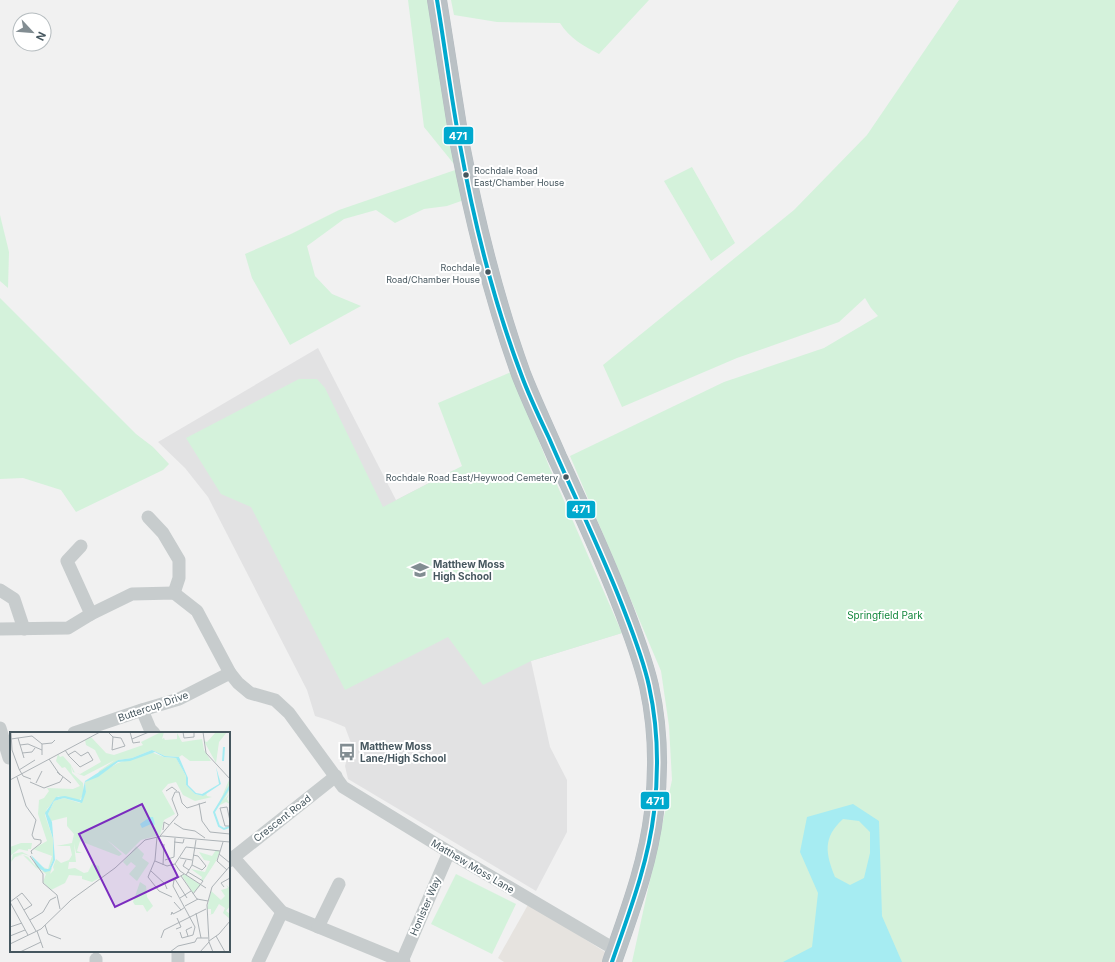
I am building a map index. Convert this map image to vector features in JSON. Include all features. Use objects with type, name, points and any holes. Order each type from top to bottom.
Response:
[{"type":"highway","points":[[437,0],[461,145],[480,239],[500,308],[522,375],[593,536],[633,634],[649,687],[656,728],[657,777],[654,813],[649,845],[634,900],[614,956]]},
{"type":"street","points":[[0,629],[68,628],[91,614],[132,594],[174,593],[179,578],[179,560],[163,532],[148,517]]},
{"type":"street","points":[[81,546],[67,561],[91,614]]},
{"type":"street","points":[[0,590],[14,599],[24,629]]},
{"type":"street","name":"Matthew Moss Lane","points":[[174,593],[197,611],[230,673],[238,683],[250,693],[275,700],[289,713],[343,787],[614,956]]},
{"type":"street","name":"Buttercup Drive","points":[[77,732],[179,699],[230,673]]},
{"type":"street","points":[[142,710],[150,729],[153,732]]},
{"type":"street","points":[[0,728],[7,759]]},
{"type":"street","name":"Crescent Road","points":[[231,859],[336,776]]},
{"type":"street","name":"Honister Way","points":[[403,961],[449,852]]},
{"type":"street","points":[[231,859],[282,912],[403,961]]},
{"type":"street","points":[[318,927],[339,884]]},
{"type":"street","points":[[258,962],[282,912]]},
{"type":"shaded area","name":"Matthew Moss High School","points":[[318,348],[396,500],[454,470],[622,633],[531,661],[550,747],[567,780],[567,832],[536,891],[348,779],[345,766],[351,743],[345,727],[315,716],[307,690],[208,497],[185,468],[158,442]]},
{"type":"shaded area","points":[[529,903],[605,952],[602,962],[504,962],[498,958]]},
{"type":"green space","points":[[408,0],[429,0],[464,200],[447,206],[424,209],[395,223],[376,210],[344,219],[307,246],[315,276],[332,294],[361,306],[290,345],[252,278],[245,254],[291,234],[339,210],[458,169],[424,127]]},
{"type":"green space","points":[[451,0],[649,0],[599,54],[582,45],[568,33],[560,23],[497,22],[454,15]]},
{"type":"green space","name":"Springfield Park","points":[[959,0],[1115,0],[1115,962],[632,962],[672,780],[669,726],[661,671],[570,456],[724,382],[824,348],[878,316],[865,298],[839,322],[737,358],[622,407],[603,365],[794,210],[867,135]]},
{"type":"green space","points":[[692,167],[735,243],[711,261],[664,181]]},
{"type":"green space","points":[[0,215],[9,252],[8,288],[0,281]]},
{"type":"green space","points":[[0,298],[136,434],[153,447],[169,464],[163,470],[76,512],[61,490],[23,478],[0,479]]},
{"type":"green space","points":[[511,372],[551,471],[622,633],[531,661],[483,685],[448,637],[345,690],[251,507],[221,494],[186,438],[299,379],[317,379],[325,388],[383,507],[462,466],[438,403]]},
{"type":"green space","points":[[456,874],[516,904],[492,954],[431,924]]},
{"type":"water","points":[[853,804],[879,821],[882,916],[902,962],[783,962],[812,947],[818,893],[800,852],[807,817]],"holes":[[[843,819],[859,821],[870,832],[870,853],[864,878],[850,885],[835,877],[828,854],[828,846],[832,833]]]},
{"type":"transit line","name":"471","points":[[437,0],[465,174],[493,289],[527,390],[614,584],[644,665],[652,701],[657,749],[657,780],[654,812],[643,869],[612,962]]},
{"type":"place","name":"Rochdale Road East/Chamber House","points":[[466,175]]},
{"type":"place","name":"Rochdale Road/Chamber House","points":[[488,272]]},
{"type":"place","name":"Rochdale Road East/Heywood Cemetery","points":[[566,477]]},
{"type":"place","name":"Matthew Moss High School","points":[[420,570]]},
{"type":"place","name":"Matthew Moss Lane/High School","points":[[347,752]]}]
